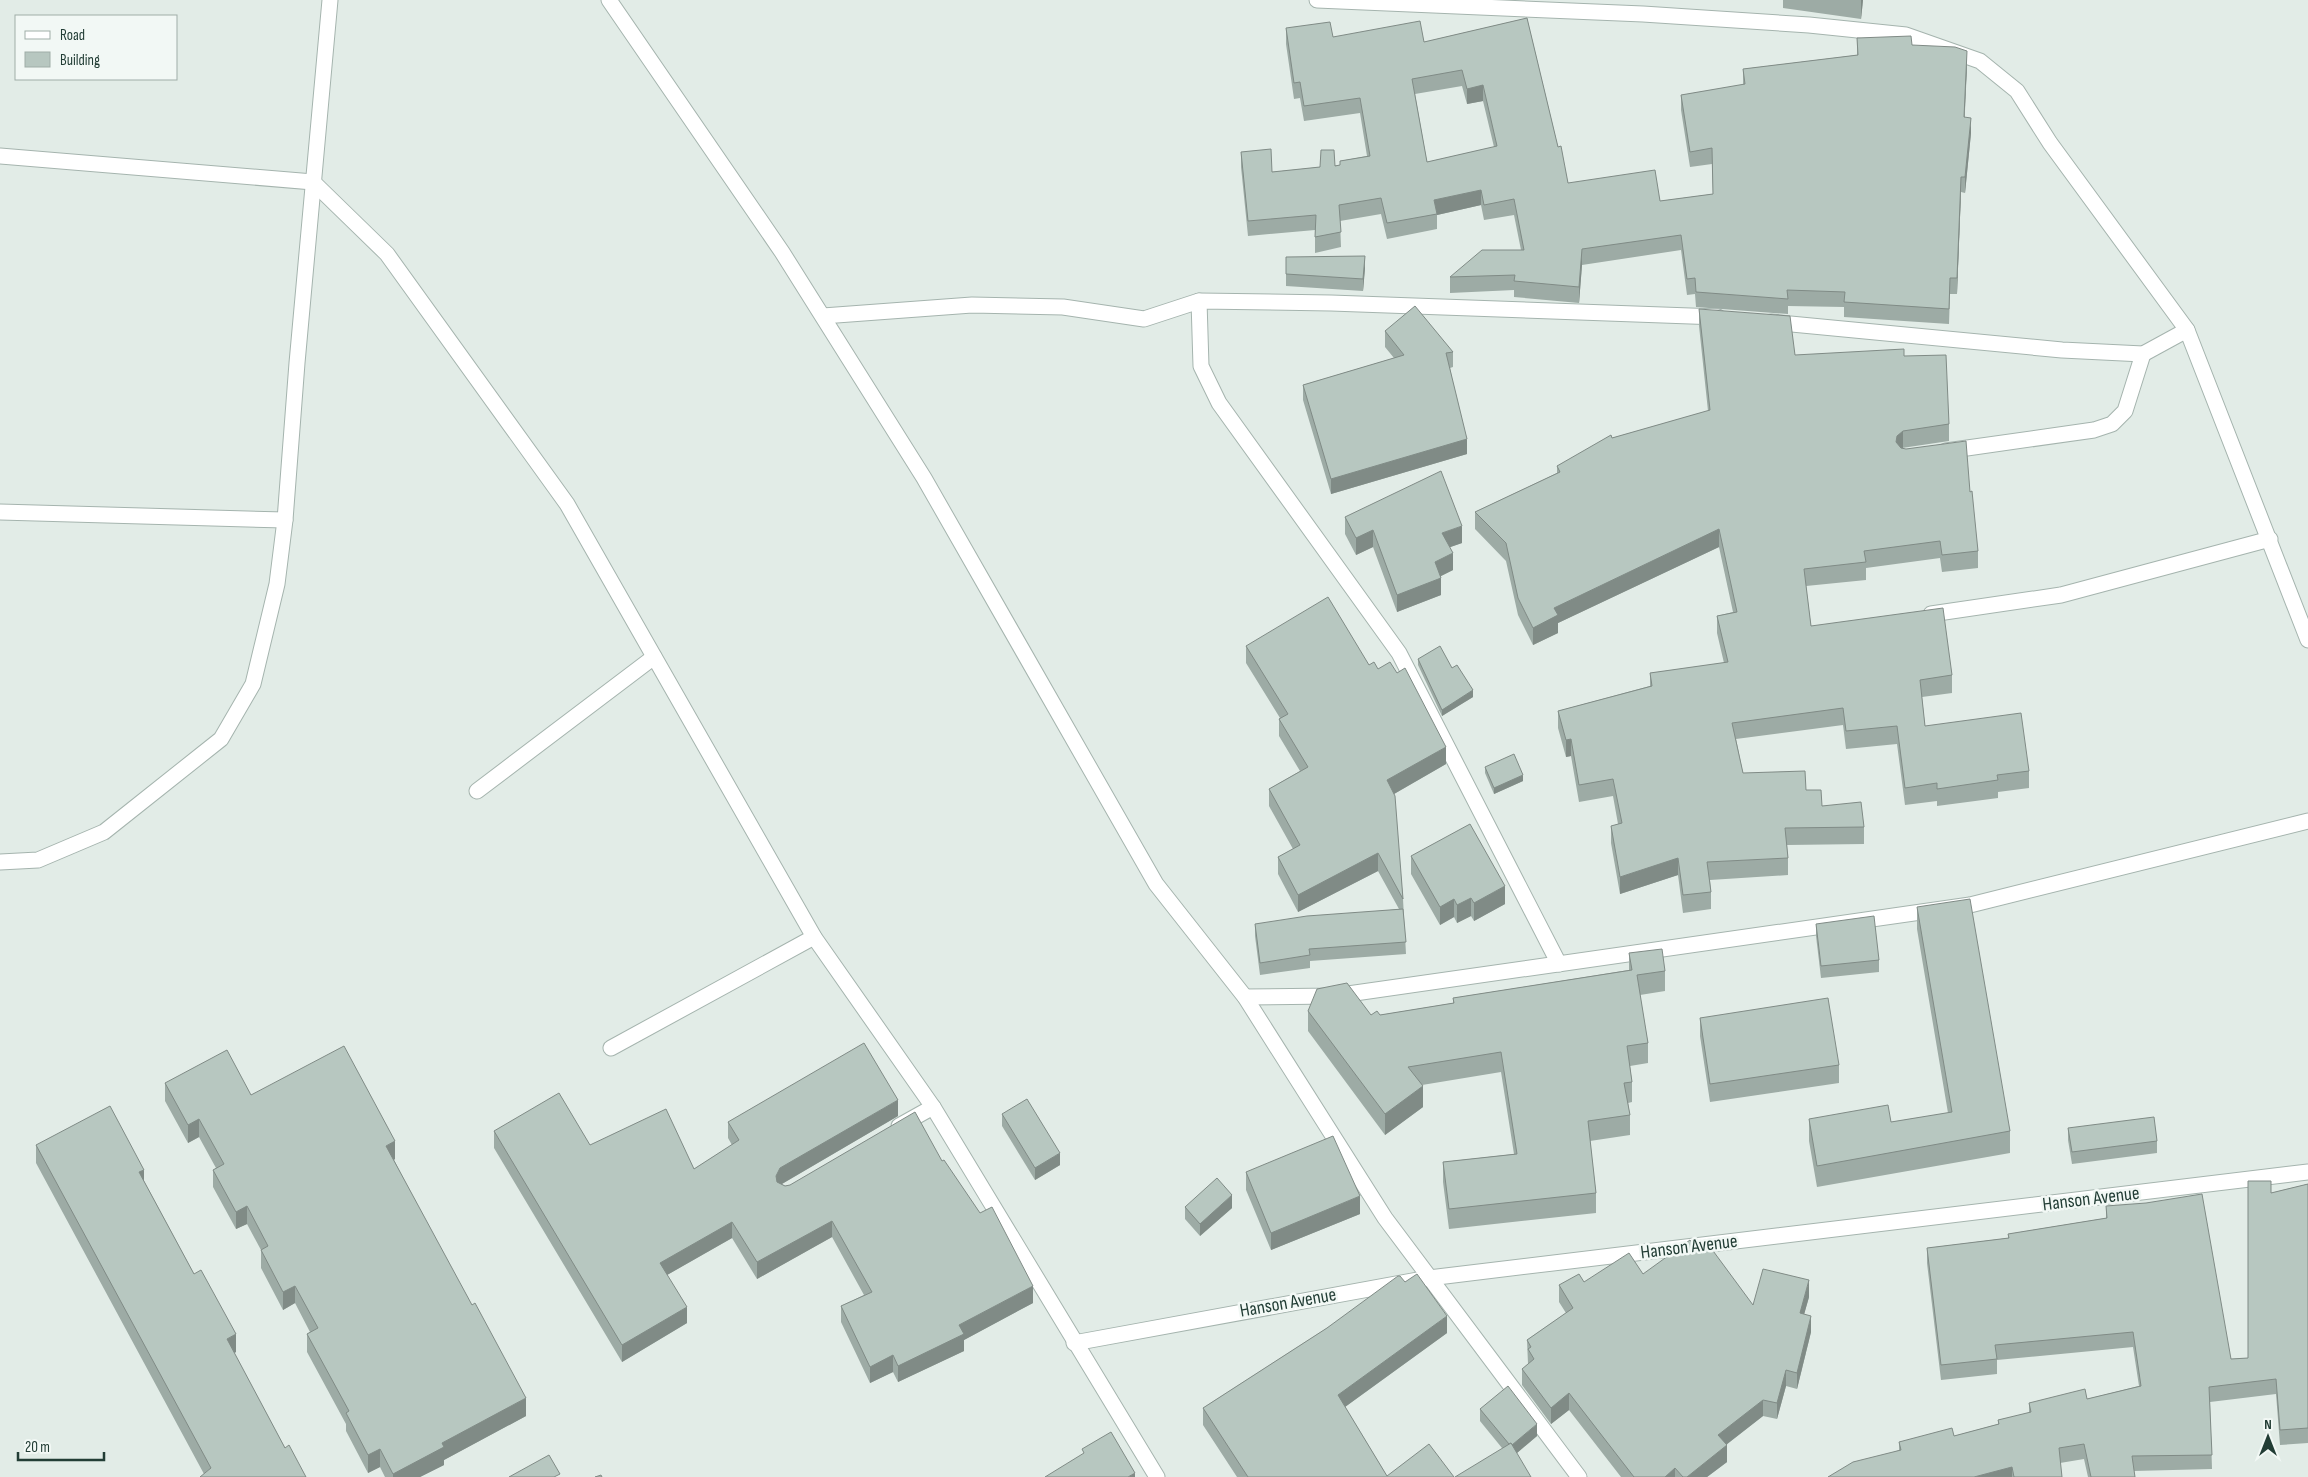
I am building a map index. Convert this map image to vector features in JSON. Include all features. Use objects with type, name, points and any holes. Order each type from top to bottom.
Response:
[{"type":"street","points":[[0,862],[38,860],[104,832],[221,740],[252,684],[277,584],[285,520],[330,0]]},
{"type":"street","points":[[609,0],[782,252],[924,478],[1156,884],[1245,997],[1385,1218],[1428,1278],[1579,1477]]},
{"type":"street","points":[[1317,0],[1643,14],[1809,25],[1906,35],[1980,60],[2017,91],[2050,143],[2187,330],[2308,640]]},
{"type":"street","points":[[0,156],[313,182],[386,254],[567,504],[814,936],[933,1107],[1074,1343],[1157,1477]]},
{"type":"street","points":[[823,316],[972,305],[1063,307],[1144,319],[1199,301],[1331,303],[1736,319]]},
{"type":"street","points":[[1199,301],[1201,366],[1219,403],[1399,653],[1559,964]]},
{"type":"street","points":[[1756,321],[2043,348],[2143,354],[2187,330]]},
{"type":"street","points":[[1934,452],[2094,430],[2112,424],[2125,411],[2143,354]]},
{"type":"street","points":[[0,512],[285,520]]},
{"type":"street","points":[[1931,614],[2061,595],[2270,539]]},
{"type":"street","points":[[477,792],[654,657]]},
{"type":"street","points":[[1245,997],[1334,996],[1970,904],[2308,821]]},
{"type":"street","points":[[611,1048],[814,936]]},
{"type":"street","points":[[884,1136],[933,1107]]},
{"type":"street","name":"Hanson Avenue","points":[[1074,1343],[1428,1278],[2308,1172]]},
{"type":"building","points":[[1527,18],[1558,147],[1561,146],[1568,183],[1655,170],[1660,201],[1713,194],[1712,148],[1690,152],[1681,95],[1745,84],[1743,69],[1858,55],[1857,38],[1911,36],[1912,45],[1955,47],[1967,51],[1964,117],[1971,118],[1965,177],[1961,177],[1957,278],[1950,278],[1949,309],[1844,302],[1845,292],[1787,290],[1788,299],[1696,292],[1695,278],[1687,279],[1681,235],[1582,249],[1579,287],[1514,281],[1515,275],[1450,277],[1482,250],[1524,250],[1514,199],[1484,205],[1481,190],[1434,200],[1437,214],[1387,223],[1381,198],[1339,205],[1341,232],[1315,237],[1316,215],[1248,221],[1241,152],[1271,149],[1272,172],[1320,167],[1321,150],[1334,150],[1335,166],[1340,165],[1340,161],[1370,156],[1360,98],[1304,106],[1300,82],[1294,83],[1286,28],[1330,22],[1333,37],[1420,21],[1424,42]],"holes":[[[1462,70],[1467,89],[1483,85],[1497,146],[1427,162],[1412,79]]]},
{"type":"building","points":[[1365,256],[1363,279],[1286,274],[1286,257]]},
{"type":"building","points":[[1415,306],[1453,352],[1446,353],[1467,439],[1331,479],[1303,385],[1404,355],[1385,331]]},
{"type":"building","points":[[1699,309],[1790,316],[1795,355],[1904,349],[1904,356],[1946,355],[1949,424],[1903,431],[1897,436],[1896,442],[1901,448],[1906,449],[1966,441],[1970,492],[1972,491],[1978,551],[1942,555],[1940,541],[1864,551],[1866,562],[1804,569],[1811,626],[1943,608],[1952,675],[1920,680],[1925,726],[2021,713],[2029,771],[1997,775],[1998,780],[1937,789],[1937,783],[1905,788],[1897,726],[1846,731],[1843,708],[1732,723],[1743,773],[1805,771],[1806,790],[1821,790],[1822,806],[1861,802],[1864,827],[1785,828],[1788,858],[1707,862],[1711,892],[1683,895],[1678,858],[1620,877],[1611,826],[1622,823],[1613,779],[1579,785],[1571,739],[1566,740],[1558,711],[1652,686],[1650,673],[1728,662],[1717,616],[1737,612],[1719,529],[1554,608],[1558,615],[1533,628],[1518,598],[1506,543],[1475,512],[1560,472],[1557,466],[1611,435],[1612,438],[1710,410]]},
{"type":"building","points":[[1441,471],[1462,526],[1442,533],[1453,553],[1435,562],[1441,578],[1397,595],[1373,530],[1356,538],[1345,517]]},
{"type":"building","points":[[1328,597],[1369,665],[1374,662],[1378,669],[1390,662],[1397,673],[1405,668],[1446,747],[1387,780],[1395,796],[1403,899],[1378,853],[1298,895],[1278,857],[1300,845],[1269,789],[1308,767],[1279,719],[1288,714],[1246,646]]},
{"type":"building","points":[[1440,646],[1452,668],[1457,665],[1473,690],[1442,710],[1418,659]]},
{"type":"building","points":[[1514,754],[1523,775],[1494,788],[1485,767]]},
{"type":"building","points":[[1470,824],[1505,886],[1474,903],[1471,898],[1457,905],[1454,899],[1440,907],[1411,856]]},
{"type":"building","points":[[1970,899],[2010,1131],[1817,1166],[1809,1119],[1888,1105],[1891,1122],[1952,1112],[1917,907]]},
{"type":"building","points":[[1403,909],[1406,942],[1309,949],[1310,955],[1260,963],[1255,924],[1307,916]]},
{"type":"building","points":[[1874,916],[1879,960],[1821,966],[1816,924]]},
{"type":"building","points":[[1662,949],[1665,971],[1637,975],[1648,1043],[1627,1046],[1632,1082],[1624,1083],[1630,1115],[1588,1121],[1596,1193],[1449,1209],[1443,1162],[1517,1154],[1501,1052],[1408,1067],[1423,1086],[1385,1114],[1308,1011],[1317,989],[1347,983],[1371,1015],[1377,1011],[1380,1015],[1454,1003],[1453,998],[1632,970],[1629,953]]},
{"type":"building","points":[[1828,998],[1839,1065],[1710,1084],[1700,1018]]},
{"type":"building","points":[[864,1043],[898,1100],[780,1168],[776,1176],[777,1182],[785,1186],[790,1185],[915,1112],[942,1161],[944,1160],[980,1213],[992,1207],[1033,1286],[959,1325],[964,1334],[898,1366],[893,1355],[870,1367],[841,1306],[872,1292],[832,1221],[757,1262],[732,1222],[660,1263],[687,1307],[622,1345],[494,1131],[559,1093],[590,1145],[666,1109],[694,1169],[739,1140],[728,1122]]},
{"type":"building","points":[[344,1046],[395,1141],[386,1146],[472,1305],[475,1303],[526,1398],[442,1443],[444,1447],[393,1474],[380,1449],[368,1455],[346,1413],[349,1411],[307,1334],[318,1328],[295,1286],[283,1292],[261,1250],[268,1246],[247,1206],[236,1212],[213,1170],[224,1164],[199,1119],[188,1125],[165,1083],[227,1050],[251,1095]]},
{"type":"building","points":[[1027,1099],[1060,1153],[1035,1168],[1002,1114]]},
{"type":"building","points":[[110,1106],[144,1170],[139,1172],[194,1274],[201,1270],[236,1334],[227,1339],[285,1448],[289,1445],[306,1477],[200,1477],[211,1468],[36,1145]]},
{"type":"building","points":[[2154,1117],[2157,1141],[2072,1152],[2068,1128]]},
{"type":"building","points":[[1333,1136],[1360,1196],[1271,1233],[1246,1172]]},
{"type":"building","points":[[1217,1178],[1232,1195],[1200,1224],[1185,1207]]},
{"type":"building","points":[[2248,1181],[2271,1181],[2271,1193],[2308,1184],[2308,1428],[2280,1430],[2276,1379],[2209,1387],[2212,1455],[2132,1456],[2135,1477],[2091,1477],[2084,1444],[2059,1448],[2062,1477],[2014,1477],[2012,1467],[1974,1477],[1828,1477],[1853,1462],[1901,1450],[1899,1442],[1952,1428],[1954,1436],[1999,1424],[1998,1420],[2031,1412],[2029,1403],[2085,1389],[2087,1399],[2141,1386],[2133,1332],[1995,1345],[1997,1359],[1941,1365],[1927,1248],[2009,1238],[2008,1234],[2107,1218],[2106,1206],[2146,1203],[2202,1194],[2231,1359],[2248,1358]]},
{"type":"building","points":[[1690,1240],[1698,1251],[1708,1244],[1753,1305],[1763,1269],[1809,1280],[1800,1313],[1811,1316],[1797,1373],[1786,1370],[1777,1403],[1763,1400],[1718,1435],[1727,1445],[1687,1477],[1683,1477],[1675,1468],[1665,1477],[1634,1477],[1569,1393],[1551,1408],[1522,1369],[1534,1359],[1528,1349],[1531,1347],[1527,1340],[1573,1308],[1559,1285],[1579,1274],[1584,1282],[1629,1253],[1643,1274]]},
{"type":"building","points":[[1417,1274],[1447,1316],[1338,1395],[1387,1476],[1429,1444],[1454,1477],[1248,1477],[1203,1408],[1327,1328],[1398,1276],[1405,1282]]},
{"type":"building","points":[[1508,1386],[1537,1424],[1512,1445],[1511,1443],[1509,1444],[1480,1409]]},
{"type":"building","points":[[1111,1432],[1135,1473],[1128,1477],[1045,1477],[1084,1453],[1082,1449]]},
{"type":"building","points":[[1511,1443],[1531,1477],[1455,1477]]},
{"type":"building","points":[[549,1455],[560,1474],[554,1477],[509,1477]]}]
